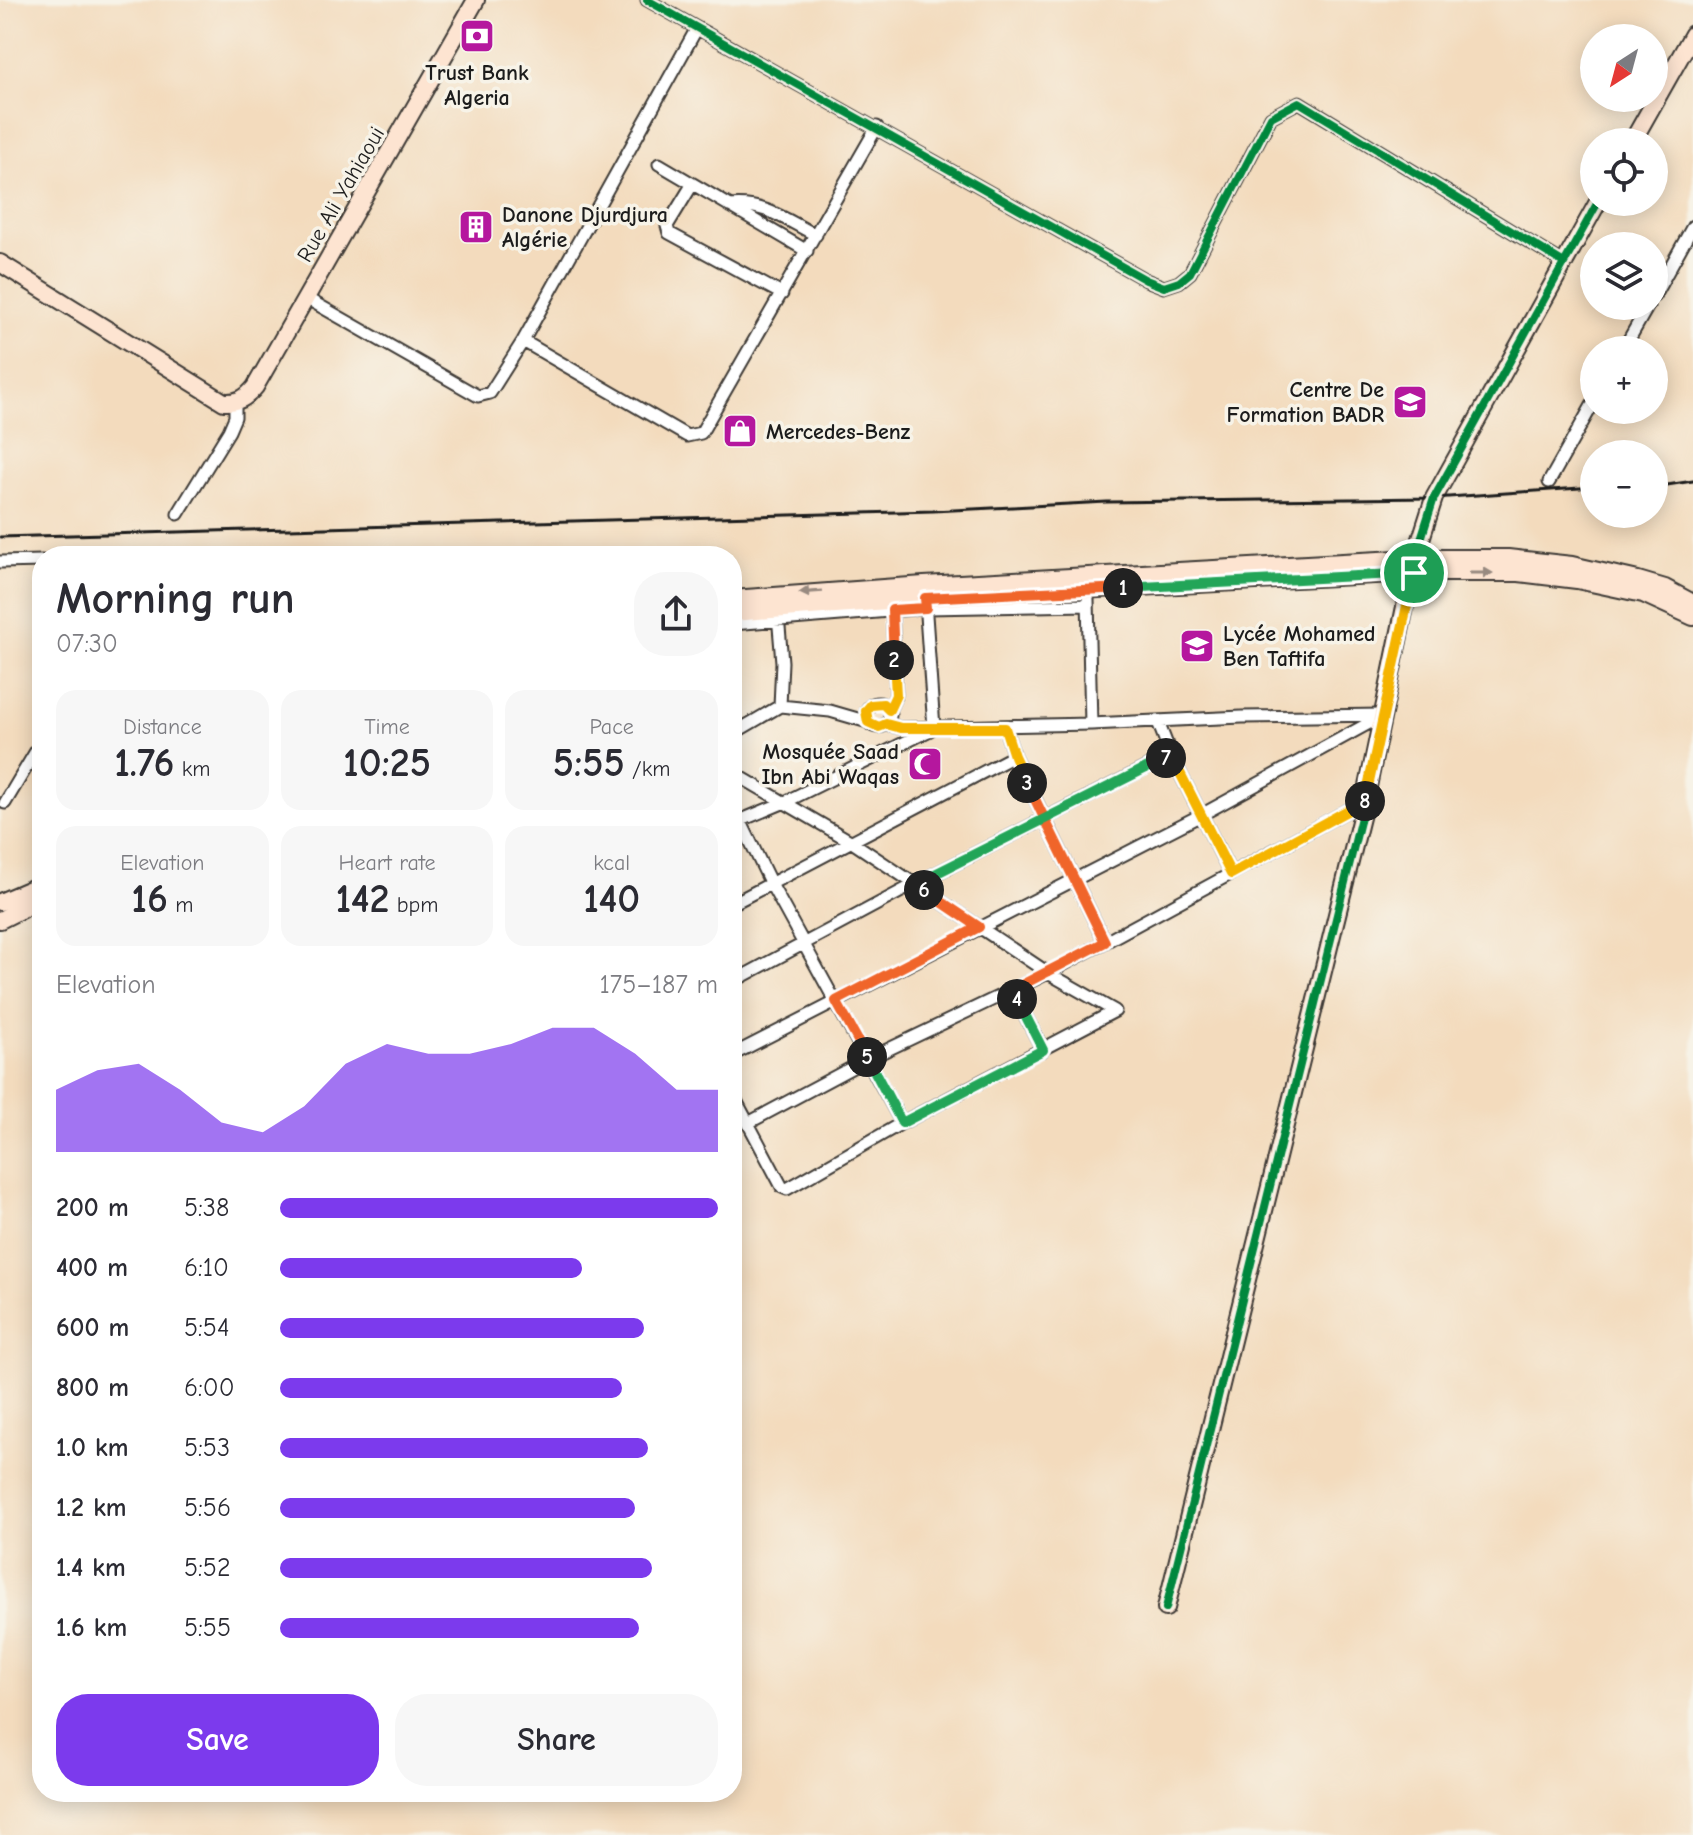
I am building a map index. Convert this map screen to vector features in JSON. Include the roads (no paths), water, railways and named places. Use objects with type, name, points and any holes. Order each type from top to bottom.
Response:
[{"type":"main road","name":"Rue Ali Yahiaoui","points":[[235,403],[255,387],[476,0]]},
{"type":"main road","points":[[1640,128],[1693,34]]},
{"type":"main road","points":[[1166,1608],[1365,801],[1415,565],[1434,498],[1590,216]]},
{"type":"main road","points":[[0,263],[224,402],[235,403]]},
{"type":"main road","points":[[742,613],[778,614],[925,597],[1508,558],[1572,565],[1652,584],[1693,603]]},
{"type":"main road","points":[[742,599],[1088,597],[1415,565],[1577,580],[1643,594],[1693,617]]},
{"type":"main road","points":[[0,902],[32,888]]},
{"type":"main road","points":[[0,920],[32,904]]},
{"type":"street","points":[[647,0],[1146,280],[1164,287],[1179,282],[1190,273],[1271,117],[1299,102],[1564,263]]},
{"type":"street","points":[[306,298],[478,396],[490,393],[523,341],[697,28]]},
{"type":"street","points":[[523,341],[687,436],[696,436],[708,424],[877,127]]},
{"type":"street","points":[[659,164],[807,251]]},
{"type":"street","points":[[692,185],[667,226],[669,233],[782,294]]},
{"type":"street","points":[[729,206],[748,204],[762,208],[816,235]]},
{"type":"street","points":[[1668,275],[1690,241],[1693,226]]},
{"type":"street","points":[[178,514],[229,431],[235,417],[235,403]]},
{"type":"street","points":[[1549,482],[1582,424]]},
{"type":"street","points":[[0,562],[32,561]]},
{"type":"street","points":[[742,622],[778,614],[892,610],[925,597],[934,728]]},
{"type":"street","points":[[1088,597],[1091,724]]},
{"type":"street","points":[[742,728],[780,706],[830,711],[879,727],[886,724],[896,695],[892,610]]},
{"type":"street","points":[[778,614],[782,662],[780,706]]},
{"type":"street","points":[[868,722],[866,711],[871,705],[883,704],[889,710]]},
{"type":"street","points":[[886,724],[901,728],[1005,728],[1242,717],[1384,715]]},
{"type":"street","points":[[742,1050],[1201,815],[1384,715]]},
{"type":"street","points":[[1158,722],[1171,755],[1231,874]]},
{"type":"street","points":[[742,820],[785,802],[934,728]]},
{"type":"street","points":[[1005,728],[1014,756],[1105,942]]},
{"type":"street","points":[[742,977],[915,884],[1171,755]]},
{"type":"street","points":[[742,899],[1014,756]]},
{"type":"street","points":[[5,803],[32,758]]},
{"type":"street","points":[[742,778],[852,842],[1048,973],[1115,1011],[902,1123],[787,1189],[782,1187],[742,1112]]},
{"type":"street","points":[[748,1123],[868,1059],[1048,973],[1365,801]]},
{"type":"street","points":[[742,833],[902,1123]]},
{"type":"street","points":[[1012,990],[1043,1050]]},
{"type":"railway","points":[[1668,485],[1693,481]]},
{"type":"railway","points":[[0,537],[933,511],[1107,502],[1434,498],[1580,488]]},
{"type":"place","name":"Trust Bank Algeria","points":[[477,36]]},
{"type":"place","name":"Danone Djurdjura Algérie","points":[[476,227]]},
{"type":"place","name":"Centre De Formation BADR","points":[[1410,402]]},
{"type":"place","name":"Mercedes-Benz","points":[[740,431]]},
{"type":"place","name":"Lycée Mohamed Ben Taftifa","points":[[1197,646]]},
{"type":"place","name":"Mosquée Saad Ibn Abi Waqas","points":[[925,764]]}]
